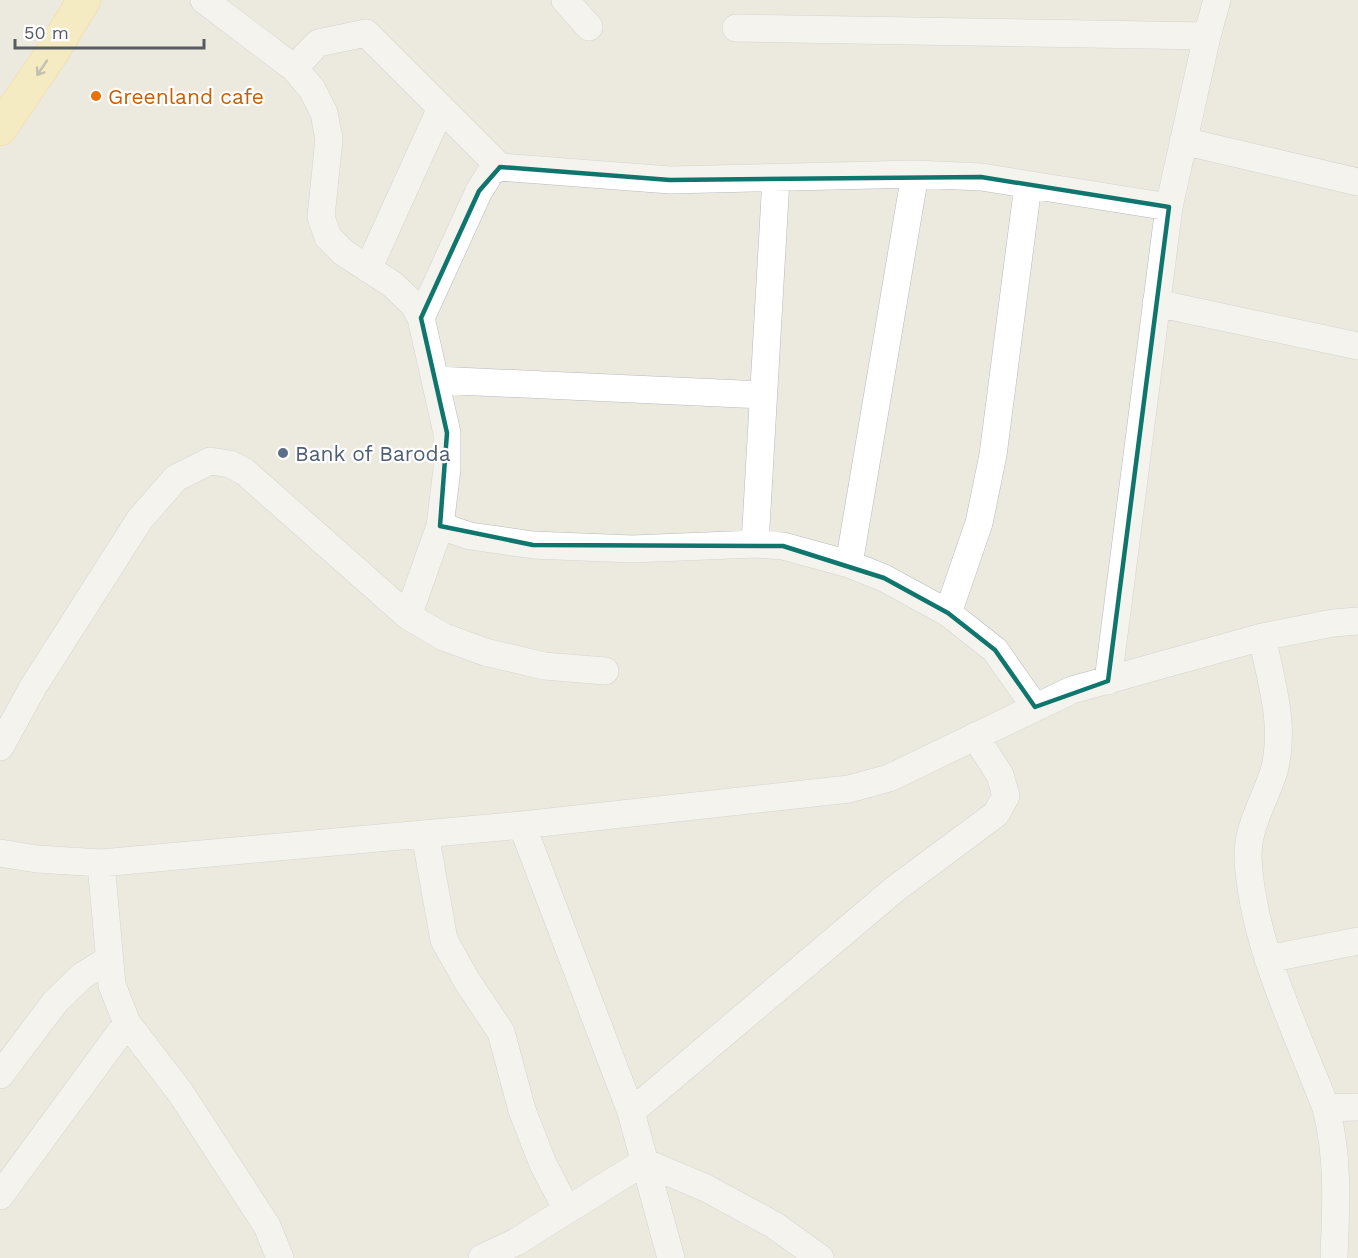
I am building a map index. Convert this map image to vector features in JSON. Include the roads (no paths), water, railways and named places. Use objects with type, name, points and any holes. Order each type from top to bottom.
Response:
[{"type":"main road","points":[[0,90],[38,37],[60,0]]},
{"type":"main road","points":[[0,129],[50,56],[84,0]]},
{"type":"street","points":[[204,0],[294,68],[312,88],[324,112],[329,140],[321,217],[327,237],[344,253],[399,291],[414,305],[421,318],[447,433],[447,469],[440,526],[408,616]]},
{"type":"street","points":[[565,0],[589,27]]},
{"type":"street","points":[[1108,681],[1168,207],[1217,0]]},
{"type":"street","points":[[736,28],[1207,36]]},
{"type":"street","points":[[294,68],[318,43],[366,33],[500,167]]},
{"type":"street","points":[[368,269],[441,108]]},
{"type":"street","points":[[1183,141],[1358,182]]},
{"type":"street","points":[[421,318],[479,190],[491,172],[500,167],[670,180],[915,174],[981,177],[1168,207]]},
{"type":"street","points":[[849,564],[915,174]]},
{"type":"street","points":[[755,544],[776,179]]},
{"type":"street","points":[[948,613],[979,523],[993,455],[1028,185]]},
{"type":"street","points":[[1156,303],[1358,346]]},
{"type":"street","points":[[435,380],[763,395]]},
{"type":"street","points":[[0,747],[33,687],[140,519],[176,478],[210,461],[230,464],[245,472],[408,616],[444,637],[484,652],[544,666],[605,671]]},
{"type":"street","points":[[440,526],[470,536],[533,545],[632,549],[755,544],[783,546],[849,564],[884,578],[948,613],[994,650],[1035,707]]},
{"type":"street","points":[[0,853],[37,859],[101,863],[522,825],[849,789],[889,778],[1072,690],[1262,637],[1333,623],[1358,621]]},
{"type":"street","points":[[1262,637],[1279,717],[1279,745],[1273,772],[1253,823],[1248,855],[1252,898],[1268,958],[1326,1108],[1333,1133],[1337,1179],[1334,1258]]},
{"type":"street","points":[[631,1112],[895,889],[996,814],[1006,796],[1000,775],[975,736]]},
{"type":"street","points":[[522,825],[631,1112],[671,1258]]},
{"type":"street","points":[[425,834],[444,940],[467,981],[501,1032],[522,1110],[543,1164],[567,1210]]},
{"type":"street","points":[[101,863],[111,985],[127,1023],[180,1092],[267,1226],[280,1258]]},
{"type":"street","points":[[1268,958],[1358,940]]},
{"type":"street","points":[[0,1075],[56,1002],[82,976],[108,960]]},
{"type":"street","points":[[0,1196],[127,1023]]},
{"type":"street","points":[[1326,1108],[1358,1107]]},
{"type":"street","points":[[482,1258],[516,1242],[644,1162]]},
{"type":"street","points":[[644,1162],[706,1188],[774,1225],[820,1258]]},
{"type":"place","name":"Greenland cafe","points":[[96,96]]},
{"type":"place","name":"Bank of Baroda","points":[[283,453]]}]
